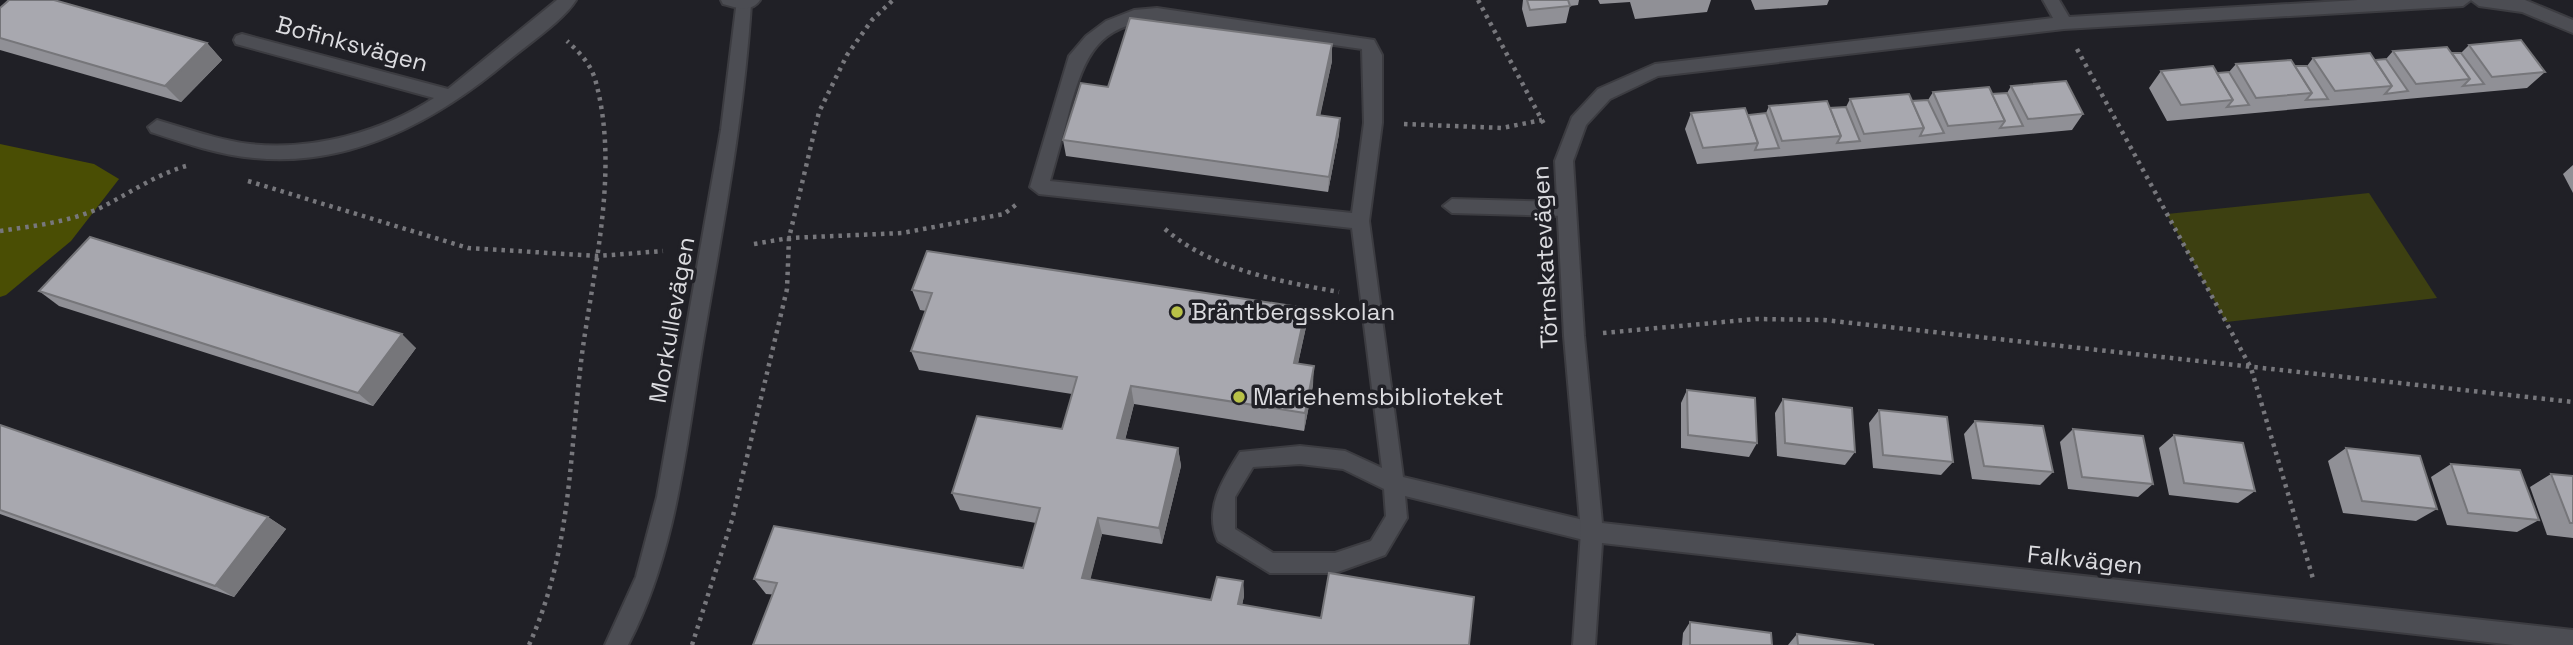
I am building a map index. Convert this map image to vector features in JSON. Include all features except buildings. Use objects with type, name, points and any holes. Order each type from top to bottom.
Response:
[{"type":"street","name":"Bofinksvägen","points":[[157,127],[218,144],[265,152],[318,148],[414,119],[475,78],[568,0]]},
{"type":"street","points":[[2051,0],[2064,23]]},
{"type":"street","name":"Törnskatevägen","points":[[1584,645],[1592,531],[1574,336],[1564,161],[1578,122],[1604,94],[1655,70],[2064,23],[2463,0]]},
{"type":"street","points":[[2479,0],[2525,6],[2573,27]]},
{"type":"street","name":"Morkullevägen","points":[[616,645],[626,629],[659,535],[737,100],[741,1]]},
{"type":"street","points":[[1360,221],[1039,187],[1075,61],[1092,40],[1112,25],[1134,16],[1157,14],[1368,44],[1373,55],[1373,123],[1360,221],[1394,484],[1397,518],[1378,548],[1335,563],[1270,563],[1225,534],[1225,496],[1247,458],[1300,455],[1345,460],[1394,484]]},
{"type":"street","name":"Bofinksvägen","points":[[242,40],[449,96]]},
{"type":"street","points":[[1452,205],[1566,209]]},
{"type":"street","name":"Falkvägen","points":[[1394,484],[1592,531],[2573,641]]},
{"type":"path","points":[[692,645],[732,520],[784,303],[789,238],[819,112],[847,55],[872,20],[893,0]]},
{"type":"path","points":[[1373,123],[1502,128],[1542,120],[1478,0]]},
{"type":"path","points":[[529,645],[542,621],[566,525],[582,355],[598,256],[604,187],[596,82],[583,56],[545,19]]},
{"type":"path","points":[[2064,23],[2251,368],[2324,613]]},
{"type":"path","points":[[0,230],[39,225],[100,208],[152,177],[185,166],[195,168]]},
{"type":"path","points":[[242,179],[468,248],[598,256],[663,251]]},
{"type":"path","points":[[754,244],[789,238],[902,233],[1004,214],[1039,187]]},
{"type":"path","points":[[1162,200],[1165,231],[1201,252],[1247,272],[1370,298]]},
{"type":"path","points":[[1574,336],[1756,319],[1824,320],[2573,402]]},
{"type":"green space","points":[[2369,193],[2437,298],[2226,322],[2167,214]]},
{"type":"shaded area","points":[[0,144],[94,164],[119,179],[71,241],[6,295],[0,297]]},
{"type":"place","name":"Bräntbergsskolan","points":[[1177,312]]},
{"type":"place","name":"Mariehemsbiblioteket","points":[[1239,397]]}]
